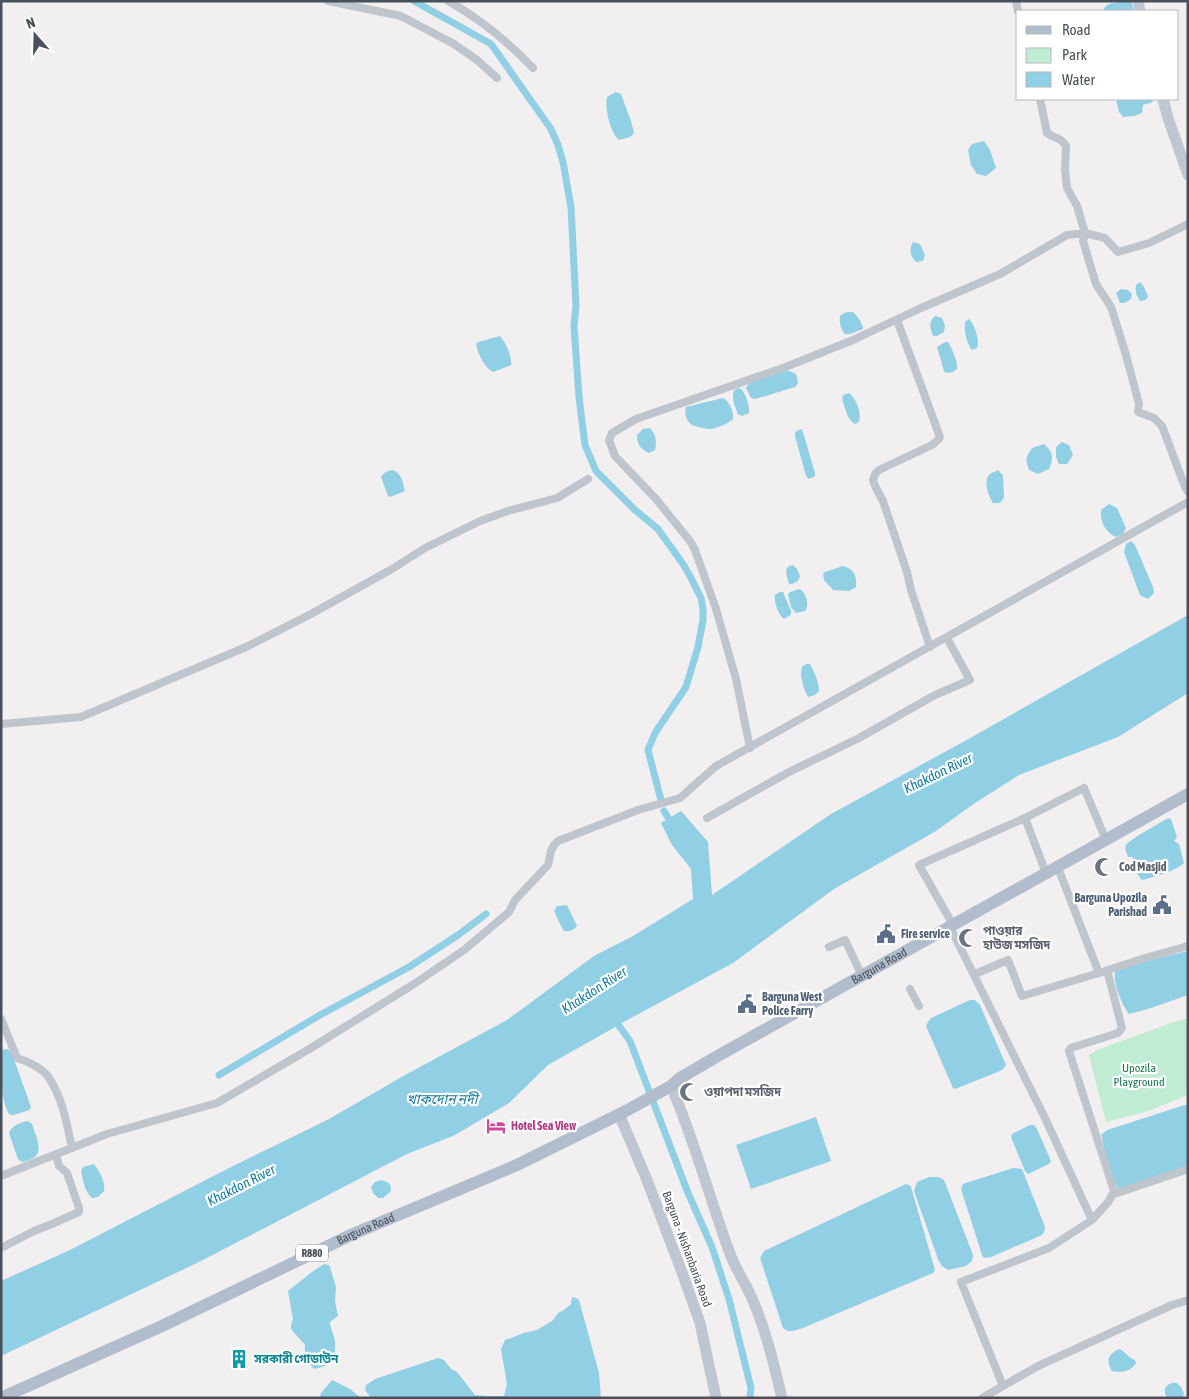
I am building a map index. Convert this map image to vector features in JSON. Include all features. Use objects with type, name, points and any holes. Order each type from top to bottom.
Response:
[{"type":"main road","name":"Barguna Road","points":[[1,1398],[162,1326],[353,1234],[517,1165],[622,1113],[669,1087],[701,1074],[953,929],[1046,873],[1188,794]]},
{"type":"main road","name":"Barguna Road","points":[[669,1087],[680,1078],[723,1053],[862,976],[1060,872],[1188,800]]},
{"type":"street","points":[[328,1],[401,16],[454,44],[477,60],[497,78]]},
{"type":"street","points":[[448,1],[470,13],[513,47],[533,68]]},
{"type":"street","points":[[1040,100],[1047,133],[1060,139],[1066,146],[1065,170],[1067,188],[1077,206],[1085,233],[1083,241],[1096,284],[1110,307],[1126,355],[1139,404],[1138,412],[1154,418],[1162,426],[1188,492]]},
{"type":"street","points":[[1163,100],[1185,159],[1188,175]]},
{"type":"street","points":[[750,748],[736,679],[716,609],[695,550],[656,500],[615,456],[609,440],[612,433],[636,419],[783,368],[853,340],[1000,274],[1066,235],[1085,233],[1105,238],[1118,252],[1149,243],[1188,224]]},
{"type":"street","points":[[897,320],[940,436],[932,445],[879,470],[874,480],[907,572],[930,647]]},
{"type":"street","points":[[1,724],[81,717],[246,647],[311,614],[392,569],[425,548],[480,521],[557,498],[588,479]]},
{"type":"street","points":[[1,1176],[107,1134],[216,1103],[311,1048],[414,984],[464,950],[509,912],[515,900],[548,865],[551,851],[558,841],[638,810],[680,798],[716,766],[1187,503]]},
{"type":"street","points":[[707,818],[787,773],[859,738],[935,695],[970,680],[947,638]]},
{"type":"street","points":[[1092,1220],[1051,1130],[975,974],[919,865],[1025,818],[1084,788],[1106,840]]},
{"type":"street","points":[[1025,818],[1046,873]]},
{"type":"street","points":[[1060,872],[1103,972],[1122,1028],[1118,1032],[1069,1049],[1114,1194]]},
{"type":"street","points":[[829,947],[845,940],[862,976]]},
{"type":"street","points":[[975,974],[1008,960],[1022,996],[1188,946]]},
{"type":"street","points":[[910,989],[918,1006]]},
{"type":"street","points":[[1,1019],[17,1058],[26,1060],[49,1077],[60,1101],[72,1148]]},
{"type":"street","points":[[669,1087],[688,1128],[730,1255],[753,1301],[764,1329],[782,1398]]},
{"type":"street","name":"Barguna - Nishanbaria Road","points":[[622,1113],[700,1323],[716,1398]]},
{"type":"street","points":[[1,1248],[34,1231],[79,1212],[67,1173],[58,1166],[56,1155]]},
{"type":"street","points":[[1003,1386],[961,1282],[1049,1248],[1092,1220],[1114,1194],[1188,1169]]},
{"type":"street","points":[[982,1398],[1038,1366],[1172,1305],[1188,1300]]},
{"type":"green space","name":"Upozila Playground","points":[[1188,1018],[1188,1095],[1145,1112],[1106,1122],[1089,1055],[1097,1050]]},
{"type":"water","points":[[1131,1],[1134,10],[1104,10],[1109,4]]},
{"type":"water","points":[[616,92],[621,94],[634,133],[630,137],[619,140],[613,132],[606,107],[607,97]]},
{"type":"water","points":[[1116,100],[1152,100],[1153,102],[1143,105],[1142,113],[1134,116],[1123,117],[1119,112]]},
{"type":"water","points":[[984,141],[990,150],[996,168],[986,176],[977,174],[971,165],[968,150],[972,144]]},
{"type":"water","points":[[913,242],[920,244],[925,255],[923,261],[916,262],[912,257],[911,248]]},
{"type":"water","points":[[1140,282],[1148,296],[1146,300],[1140,301],[1136,285]]},
{"type":"water","points":[[1121,289],[1128,290],[1132,294],[1131,299],[1125,303],[1120,303],[1116,293]]},
{"type":"water","points":[[853,312],[856,315],[863,329],[845,334],[842,330],[840,316]]},
{"type":"water","points":[[935,316],[942,318],[945,326],[944,332],[933,336],[930,325],[931,320]]},
{"type":"water","points":[[969,319],[975,329],[978,341],[977,348],[972,350],[967,340],[965,329],[965,322]]},
{"type":"water","points":[[500,336],[508,350],[511,365],[493,372],[482,360],[476,344]]},
{"type":"water","points":[[948,342],[956,359],[957,369],[953,372],[946,373],[944,371],[937,347]]},
{"type":"water","points":[[787,370],[796,374],[798,383],[795,387],[755,399],[751,398],[746,388],[748,384],[764,376]]},
{"type":"water","points":[[738,388],[744,394],[749,407],[749,413],[742,416],[738,414],[733,399],[734,390]]},
{"type":"water","points":[[849,393],[854,398],[859,410],[859,422],[855,424],[848,416],[842,399],[843,395]]},
{"type":"water","points":[[723,398],[732,410],[733,419],[731,421],[711,429],[694,426],[688,421],[685,414],[686,407]]},
{"type":"water","points":[[650,428],[656,438],[656,444],[655,450],[649,453],[640,446],[637,435],[643,429]]},
{"type":"water","points":[[801,429],[815,473],[815,476],[809,479],[806,476],[795,436],[795,432]]},
{"type":"water","points":[[1062,442],[1069,445],[1073,455],[1067,464],[1059,464],[1056,457],[1056,447]]},
{"type":"water","points":[[1044,444],[1052,455],[1052,462],[1049,469],[1038,474],[1029,470],[1027,458],[1032,448]]},
{"type":"water","points":[[391,470],[399,475],[405,491],[390,497],[381,477],[384,473]]},
{"type":"water","points":[[998,470],[1003,475],[1004,498],[1000,503],[993,503],[989,496],[987,480],[990,474]]},
{"type":"water","points":[[1109,504],[1117,508],[1126,528],[1123,534],[1116,537],[1106,529],[1101,519],[1101,510]]},
{"type":"water","points":[[1131,541],[1135,545],[1153,587],[1154,593],[1148,599],[1140,595],[1124,552],[1126,544]]},
{"type":"water","points":[[793,565],[800,576],[798,581],[789,584],[786,570]]},
{"type":"water","points":[[843,566],[850,569],[854,574],[856,587],[849,591],[833,590],[824,580],[823,574]]},
{"type":"water","points":[[800,589],[806,596],[807,606],[805,611],[796,613],[791,607],[788,594]]},
{"type":"water","points":[[783,592],[791,611],[791,614],[784,619],[778,611],[775,601],[775,595]]},
{"type":"water","name":"খাকদোন নদী","points":[[1188,615],[1188,693],[1118,737],[1019,775],[936,831],[834,889],[733,963],[548,1065],[509,1103],[455,1135],[407,1154],[197,1263],[1,1356],[1,1281],[70,1250],[329,1119],[405,1075],[507,1020],[594,956],[633,936],[693,899],[691,869],[672,845],[661,823],[681,811],[708,842],[712,895],[831,814]]},
{"type":"water","points":[[810,664],[819,687],[819,691],[815,695],[808,697],[801,674],[802,667]]},
{"type":"water","points":[[1168,818],[1171,819],[1177,837],[1174,841],[1179,844],[1184,863],[1158,876],[1142,880],[1136,872],[1133,857],[1128,857],[1125,850],[1126,845]]},
{"type":"water","points":[[567,905],[577,926],[575,929],[564,931],[554,911],[557,906]]},
{"type":"water","points":[[1188,951],[1188,995],[1129,1014],[1115,982],[1115,972],[1137,963]]},
{"type":"water","points":[[970,1000],[975,1000],[980,1005],[1006,1065],[1000,1071],[955,1089],[926,1026],[931,1018]]},
{"type":"water","points":[[8,1049],[12,1054],[31,1107],[29,1110],[14,1115],[10,1115],[4,1102],[1,1075],[1,1050]]},
{"type":"water","points":[[1188,1104],[1188,1167],[1124,1189],[1118,1188],[1110,1170],[1101,1135],[1107,1130]]},
{"type":"water","points":[[816,1117],[831,1161],[751,1189],[736,1145]]},
{"type":"water","points":[[28,1121],[32,1124],[39,1148],[35,1157],[22,1162],[18,1159],[9,1133],[12,1128]]},
{"type":"water","points":[[1030,1125],[1034,1125],[1037,1129],[1051,1161],[1049,1164],[1028,1174],[1011,1137],[1012,1134]]},
{"type":"water","points":[[94,1164],[102,1177],[104,1191],[98,1197],[92,1198],[83,1182],[81,1171],[83,1167]]},
{"type":"water","points":[[1013,1168],[1022,1169],[1045,1227],[1044,1232],[1042,1235],[991,1257],[984,1258],[961,1189],[963,1184]]},
{"type":"water","points":[[929,1177],[939,1177],[944,1180],[973,1255],[972,1261],[966,1266],[948,1270],[942,1266],[938,1259],[914,1191],[917,1182]]},
{"type":"water","points":[[381,1180],[389,1183],[391,1191],[383,1198],[378,1198],[373,1193],[371,1187],[375,1182]]},
{"type":"water","points":[[906,1184],[911,1187],[935,1270],[933,1273],[803,1328],[787,1331],[783,1328],[760,1258],[764,1251]]},
{"type":"water","points":[[324,1264],[329,1265],[336,1287],[335,1301],[338,1316],[330,1322],[335,1341],[335,1361],[314,1369],[307,1358],[305,1345],[291,1329],[293,1319],[288,1291]]},
{"type":"water","points":[[572,1297],[579,1300],[599,1373],[601,1398],[371,1398],[365,1390],[366,1385],[375,1379],[438,1358],[444,1360],[451,1369],[457,1372],[475,1395],[504,1396],[507,1384],[501,1349],[505,1340],[537,1330],[552,1321],[558,1313],[571,1304]]},
{"type":"water","points":[[1119,1349],[1135,1360],[1136,1363],[1125,1371],[1112,1371],[1109,1358]]},
{"type":"water","points":[[332,1380],[350,1389],[361,1398],[320,1398],[321,1393]]},
{"type":"water","points":[[1177,1383],[1181,1387],[1184,1394],[1182,1398],[1167,1398],[1165,1389],[1167,1385]]},
{"type":"waterway","points":[[414,1],[491,44],[551,129],[563,162],[571,207],[576,306],[574,326],[579,397],[585,445],[596,471],[635,510],[658,529],[683,564],[701,598],[703,620],[698,647],[686,687],[655,733],[648,750],[661,800]]},
{"type":"waterway","points":[[664,811],[673,826]]},
{"type":"waterway","points":[[219,1075],[320,1015],[409,967],[486,914]]},
{"type":"waterway","points":[[614,1019],[630,1041],[688,1193],[712,1247],[729,1299],[751,1388],[750,1398]]},
{"type":"place","name":"Cod Masjid","points":[[1104,867]]},
{"type":"place","name":"Barguna Upozila Parishad","points":[[1162,905]]},
{"type":"place","name":"Fire service","points":[[886,934]]},
{"type":"place","name":"পাওয়ার হাউজ মসজিদ","points":[[968,938]]},
{"type":"place","name":"Barguna West Police Farry","points":[[747,1004]]},
{"type":"place","name":"ওয়াপদা মসজিদ","points":[[689,1092]]},
{"type":"place","name":"Hotel Sea View","points":[[496,1126]]},
{"type":"place","name":"সরকারী গোডাউন","points":[[239,1359]]},
{"type":"water label","name":"Khakdon River","points":[[938,773]]},
{"type":"water label","name":"Khakdon River","points":[[594,990]]},
{"type":"water label","name":"Khakdon River","points":[[241,1185]]}]
